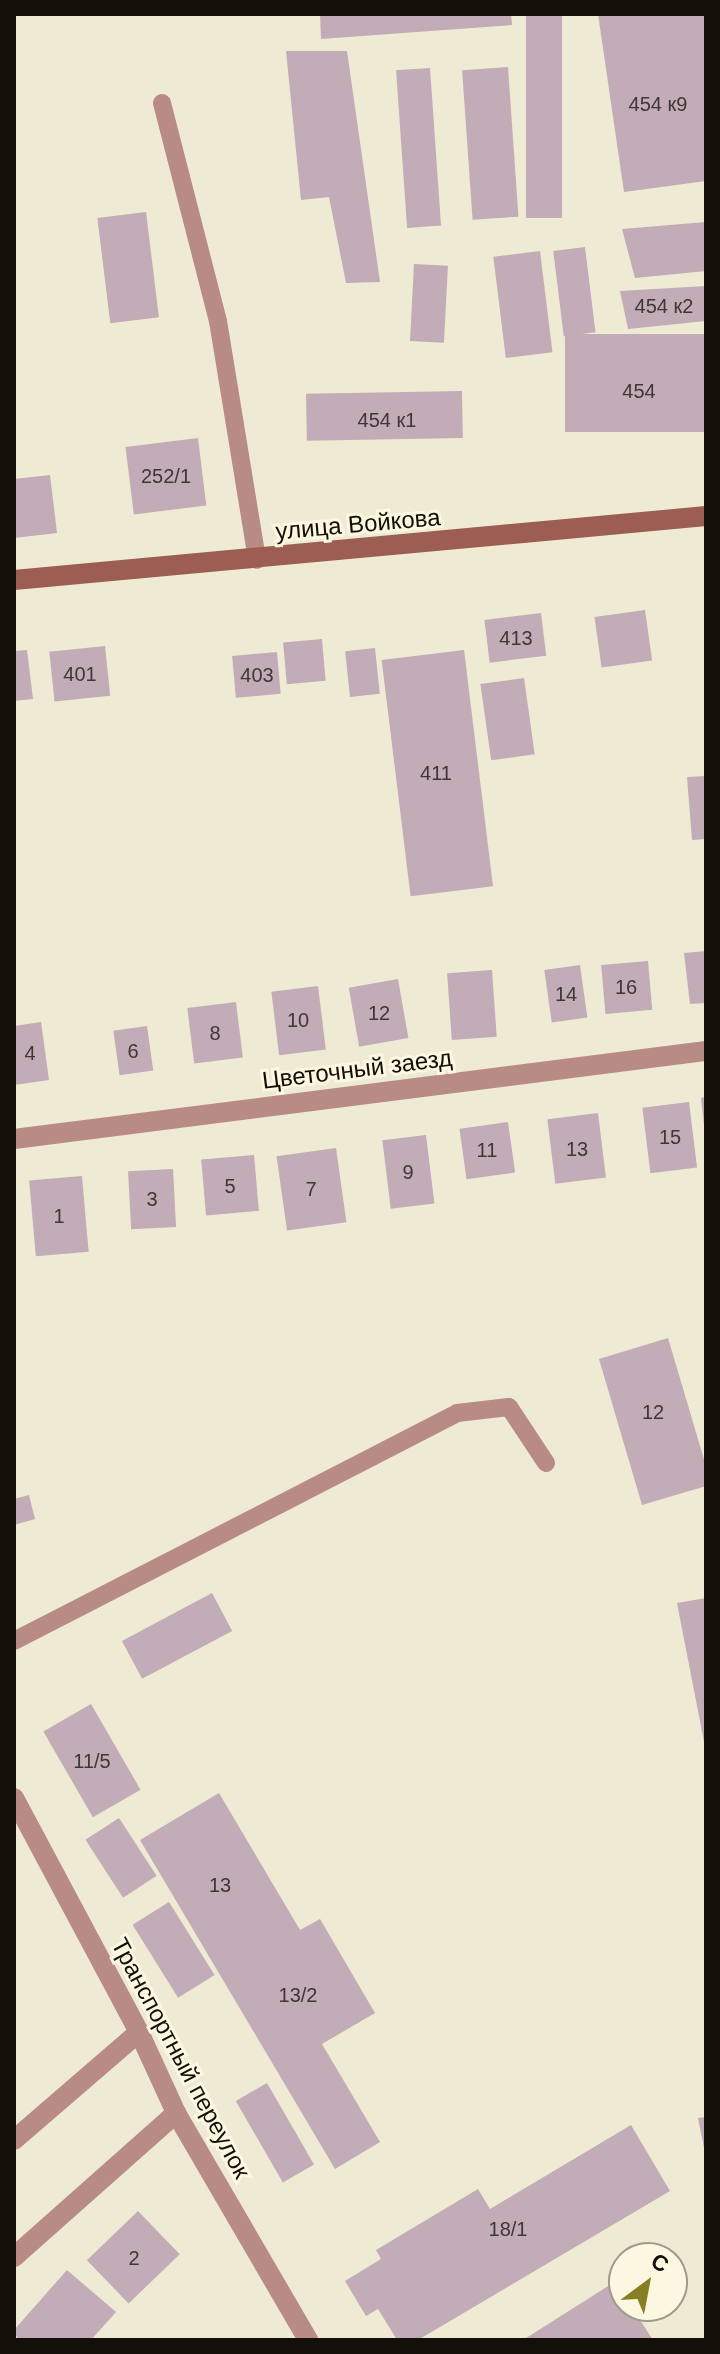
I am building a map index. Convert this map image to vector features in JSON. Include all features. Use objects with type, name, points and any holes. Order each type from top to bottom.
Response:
[{"type":"street","name":"улица Войкова","points":[[14,580],[257,560],[706,516]]},
{"type":"street","name":"Цветочный заезд","points":[[14,1139],[706,1051]]},
{"type":"street","name":"Транспортный переулок","points":[[14,1798],[139,2032],[176,2113],[308,2340]]},
{"type":"street","points":[[14,2140],[139,2032]]},
{"type":"street","points":[[14,2257],[176,2113]]},
{"type":"lane","points":[[162,103],[218,321],[257,560]]},
{"type":"lane","points":[[14,1641],[457,1413],[509,1407],[546,1463]]},
{"type":"building","points":[[320,14],[511,14],[512,25],[321,39]]},
{"type":"building","points":[[526,14],[562,14],[562,218],[526,218]]},
{"type":"building","points":[[598,14],[704,14],[706,181],[624,192]]},
{"type":"building","points":[[286,51],[347,51],[380,282],[346,283],[329,197],[301,200]]},
{"type":"building","points":[[508,67],[518,217],[473,220],[462,70]]},
{"type":"building","points":[[430,68],[441,226],[407,228],[396,70]]},
{"type":"building","points":[[146,212],[159,317],[110,323],[97,218]]},
{"type":"building","points":[[706,222],[706,271],[635,278],[622,229]]},
{"type":"building","points":[[585,247],[595,332],[564,336],[553,251]]},
{"type":"building","points":[[540,251],[552,352],[506,358],[493,257]]},
{"type":"building","points":[[414,264],[448,266],[444,343],[410,341]]},
{"type":"building","points":[[706,286],[706,321],[628,329],[620,291]]},
{"type":"building","points":[[565,334],[706,334],[706,432],[565,432]]},
{"type":"building","points":[[462,391],[463,438],[307,441],[306,394]]},
{"type":"building","points":[[198,438],[206,505],[134,514],[126,447]]},
{"type":"building","points":[[50,475],[57,533],[14,538],[14,479]]},
{"type":"building","points":[[645,610],[652,661],[602,668],[594,617]]},
{"type":"building","points":[[541,613],[546,656],[490,663],[484,620]]},
{"type":"building","points":[[322,639],[326,681],[287,684],[283,642]]},
{"type":"building","points":[[105,646],[110,696],[55,702],[49,652]]},
{"type":"building","points":[[375,648],[380,694],[350,697],[345,651]]},
{"type":"building","points":[[27,650],[33,699],[14,701],[14,651]]},
{"type":"building","points":[[464,650],[493,886],[411,896],[382,660]]},
{"type":"building","points":[[277,652],[281,694],[236,698],[232,656]]},
{"type":"building","points":[[524,678],[535,754],[491,760],[480,684]]},
{"type":"building","points":[[706,776],[706,839],[692,840],[687,777]]},
{"type":"building","points":[[706,951],[706,1003],[690,1004],[684,953]]},
{"type":"building","points":[[648,961],[652,1010],[605,1014],[601,965]]},
{"type":"building","points":[[580,965],[587,1017],[552,1022],[544,970]]},
{"type":"building","points":[[492,970],[497,1037],[452,1040],[447,973]]},
{"type":"building","points":[[398,979],[408,1038],[359,1047],[349,988]]},
{"type":"building","points":[[318,986],[326,1050],[279,1055],[271,992]]},
{"type":"building","points":[[236,1002],[243,1058],[194,1064],[187,1008]]},
{"type":"building","points":[[41,1022],[49,1080],[14,1085],[14,1026]]},
{"type":"building","points":[[147,1026],[153,1071],[120,1075],[113,1031]]},
{"type":"building","points":[[706,1097],[706,1125],[704,1125],[701,1098]]},
{"type":"building","points":[[689,1102],[697,1168],[650,1173],[642,1108]]},
{"type":"building","points":[[598,1113],[606,1178],[555,1184],[547,1119]]},
{"type":"building","points":[[508,1122],[515,1173],[467,1179],[459,1129]]},
{"type":"building","points":[[426,1135],[434,1203],[391,1209],[382,1140]]},
{"type":"building","points":[[336,1148],[346,1222],[287,1231],[277,1156]]},
{"type":"building","points":[[254,1155],[259,1211],[206,1215],[201,1160]]},
{"type":"building","points":[[173,1169],[176,1227],[131,1229],[128,1171]]},
{"type":"building","points":[[82,1176],[89,1252],[36,1256],[29,1181]]},
{"type":"building","points":[[668,1338],[706,1466],[706,1486],[642,1505],[599,1359]]},
{"type":"building","points":[[29,1495],[35,1519],[14,1525],[14,1499]]},
{"type":"building","points":[[212,1593],[232,1631],[142,1679],[122,1641]]},
{"type":"building","points":[[706,1598],[706,1747],[705,1747],[677,1603]]},
{"type":"building","points":[[91,1704],[140,1790],[93,1817],[43,1732]]},
{"type":"building","points":[[219,1793],[300,1930],[320,1919],[375,2013],[322,2044],[380,2142],[335,2169],[140,1840]]},
{"type":"building","points":[[119,1818],[157,1876],[123,1898],[85,1840]]},
{"type":"building","points":[[169,1902],[215,1975],[178,1998],[133,1925]]},
{"type":"building","points":[[267,2083],[314,2164],[283,2182],[236,2101]]},
{"type":"building","points":[[706,2117],[706,2153],[705,2153],[698,2118]]},
{"type":"building","points":[[631,2125],[670,2191],[418,2340],[397,2340],[378,2309],[366,2316],[345,2281],[381,2259],[376,2250],[478,2189],[490,2209]]},
{"type":"building","points":[[138,2211],[180,2254],[129,2303],[87,2260]]},
{"type":"building","points":[[67,2270],[116,2312],[91,2340],[18,2340],[14,2330]]},
{"type":"building","points":[[608,2286],[608,2322],[641,2322],[653,2340],[523,2340]]}]
